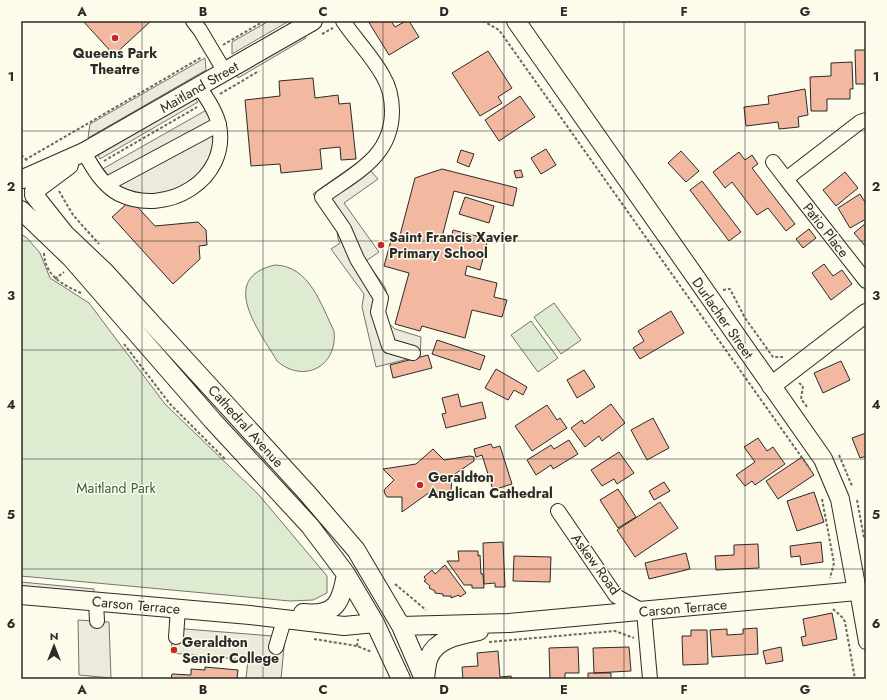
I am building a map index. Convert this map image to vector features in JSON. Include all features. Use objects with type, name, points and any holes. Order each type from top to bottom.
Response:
[{"type":"main road","name":"Maitland Street","points":[[26,194],[84,152],[312,21]]},
{"type":"main road","name":"Durlacher Street","points":[[516,21],[823,459],[840,500],[857,591]]},
{"type":"main road","name":"Cathedral Avenue","points":[[26,194],[105,272],[307,493],[356,550],[402,626],[424,679]]},
{"type":"main road","name":"Cathedral Avenue","points":[[26,194],[71,258],[213,421],[310,526],[346,574],[375,623],[401,679]]},
{"type":"main road","points":[[771,386],[866,313]]},
{"type":"main road","points":[[291,505],[307,493]]},
{"type":"main road","points":[[356,550],[375,592],[377,614],[375,623]]},
{"type":"main road","name":"Carson Terrace","points":[[250,615],[284,613],[316,614],[331,610],[338,603],[343,593],[346,574]]},
{"type":"main road","name":"Carson Terrace","points":[[402,626],[509,623],[644,612],[857,591]]},
{"type":"main road","name":"Carson Terrace","points":[[21,594],[250,615],[284,620],[351,626],[375,623]]},
{"type":"main road","name":"Carson Terrace","points":[[424,679],[428,659],[431,653],[444,640],[509,623]]},
{"type":"street","points":[[193,21],[225,72]]},
{"type":"street","points":[[343,21],[383,76],[392,101],[392,125],[384,146],[370,162],[322,197],[344,229],[357,259],[381,298],[378,312],[389,346],[413,353]]},
{"type":"street","points":[[84,152],[92,167],[108,184],[118,193],[134,199],[155,201],[176,197],[196,186],[209,172],[220,148],[219,124],[208,100],[199,87]]},
{"type":"street","points":[[786,179],[860,122],[866,120]]},
{"type":"street","points":[[108,184],[219,124]]},
{"type":"street","name":"Patio Place","points":[[773,162],[866,282]]},
{"type":"street","name":"Askew Road","points":[[558,511],[616,596],[644,612]]},
{"type":"street","name":"Durlacher Street","points":[[857,591],[866,642]]},
{"type":"street","points":[[96,602],[97,621]]},
{"type":"street","points":[[176,637],[178,609]]},
{"type":"street","points":[[644,612],[650,679]]},
{"type":"street","points":[[276,647],[284,620]]},
{"type":"path","points":[[25,160],[264,21]]},
{"type":"path","points":[[483,21],[499,30],[811,471]]},
{"type":"path","points":[[45,250],[44,255],[51,274],[55,279],[60,284],[82,294]]},
{"type":"path","points":[[55,279],[65,271]]},
{"type":"path","points":[[722,291],[725,289],[730,289],[745,318],[773,357],[789,357]]},
{"type":"path","points":[[822,494],[834,563],[830,582]]},
{"type":"path","points":[[833,606],[834,610],[843,618],[845,622],[855,679]]},
{"type":"path","points":[[485,642],[615,631],[630,638],[638,638]]},
{"type":"path","points":[[358,639],[357,646],[371,651],[375,657]]},
{"type":"green space","name":"Maitland Park","points":[[21,234],[27,238],[40,253],[50,278],[89,303],[165,404],[259,495],[327,576],[327,593],[313,600],[290,601],[21,576]]},
{"type":"green space","points":[[275,265],[287,267],[306,279],[319,299],[334,331],[334,344],[330,354],[325,362],[317,368],[308,371],[297,371],[287,368],[277,361],[261,336],[248,307],[246,293],[248,281],[258,272]]},
{"type":"green space","points":[[554,303],[581,340],[561,354],[534,317]]},
{"type":"green space","points":[[531,321],[558,358],[538,372],[511,335]]},
{"type":"shaded area","points":[[269,21],[289,21],[232,54],[232,42]]},
{"type":"shaded area","points":[[304,35],[306,38],[238,78],[236,74]]},
{"type":"shaded area","points":[[205,58],[206,70],[88,138],[90,124]]},
{"type":"shaded area","points":[[195,98],[198,102],[100,159],[98,155]]},
{"type":"shaded area","points":[[217,104],[212,174],[147,205],[92,175]]},
{"type":"shaded area","points":[[361,160],[378,179],[344,203],[379,252],[366,261],[385,287],[388,297],[383,313],[386,321],[395,329],[421,337],[420,356],[376,367],[362,307],[364,294],[331,249],[340,243],[337,231],[313,194]]},
{"type":"shaded area","points":[[21,582],[94,589],[94,594],[21,587]]},
{"type":"shaded area","points":[[78,620],[109,622],[111,678],[79,675]]},
{"type":"shaded area","points":[[173,628],[285,637],[281,679],[246,679],[248,660],[171,653]]},
{"type":"building","name":"Queens Park Theatre","points":[[83,21],[151,21],[114,55]]},
{"type":"building","points":[[368,21],[391,21],[395,27],[409,21],[419,37],[389,55]]},
{"type":"building","points":[[855,50],[866,50],[866,84],[856,84]]},
{"type":"building","points":[[488,51],[512,88],[498,97],[502,103],[480,116],[452,73]]},
{"type":"building","points":[[852,62],[853,89],[850,89],[850,99],[827,99],[827,111],[811,111],[810,77],[831,76],[831,63]]},
{"type":"building","points":[[313,78],[315,98],[338,95],[339,104],[350,103],[356,159],[341,160],[340,147],[320,149],[322,169],[281,173],[280,164],[251,166],[245,100],[280,96],[279,81]]},
{"type":"building","points":[[805,89],[808,115],[798,117],[799,127],[779,129],[778,122],[746,126],[744,107],[769,104],[768,96]]},
{"type":"building","points":[[520,96],[535,117],[499,141],[485,120]]},
{"type":"building","points":[[546,149],[556,165],[541,174],[531,158]]},
{"type":"building","points":[[461,150],[474,154],[469,167],[457,162]]},
{"type":"building","points":[[681,151],[699,171],[686,182],[668,163]]},
{"type":"building","points":[[739,152],[745,160],[752,155],[758,164],[752,168],[795,224],[786,231],[768,208],[757,215],[732,182],[725,188],[713,172]]},
{"type":"building","points":[[442,169],[517,188],[513,206],[454,191],[442,237],[451,239],[453,230],[488,239],[480,270],[467,266],[465,275],[497,283],[494,297],[507,300],[502,317],[472,310],[465,338],[422,326],[420,331],[395,324],[409,273],[384,266],[393,233],[400,235],[415,178]]},
{"type":"building","points":[[521,170],[523,177],[516,178],[514,171]]},
{"type":"building","points":[[845,172],[858,188],[836,206],[823,190]]},
{"type":"building","points":[[702,181],[741,232],[729,241],[690,190]]},
{"type":"building","points":[[860,194],[866,204],[866,219],[850,228],[838,208]]},
{"type":"building","points":[[465,197],[494,206],[489,223],[459,214]]},
{"type":"building","points":[[131,200],[155,226],[198,222],[206,230],[207,245],[199,246],[200,259],[173,284],[112,217]]},
{"type":"building","points":[[866,223],[866,247],[854,233]]},
{"type":"building","points":[[809,229],[816,238],[803,248],[796,239]]},
{"type":"building","points":[[824,264],[833,276],[842,270],[852,284],[831,300],[812,273]]},
{"type":"building","points":[[671,311],[684,333],[640,359],[633,348],[644,341],[638,331]]},
{"type":"building","points":[[437,340],[485,356],[480,370],[432,354]]},
{"type":"building","points":[[428,355],[432,368],[393,378],[390,365]]},
{"type":"building","points":[[841,361],[850,380],[823,393],[814,373]]},
{"type":"building","points":[[496,369],[527,387],[523,395],[514,390],[508,400],[485,388]]},
{"type":"building","points":[[584,370],[595,387],[577,398],[567,380]]},
{"type":"building","points":[[458,394],[461,407],[482,402],[486,418],[446,428],[442,414],[446,413],[442,398]]},
{"type":"building","points":[[611,404],[625,423],[602,441],[599,436],[585,447],[571,428],[582,420],[584,424]]},
{"type":"building","points":[[547,405],[557,420],[560,418],[567,428],[532,451],[515,426]]},
{"type":"building","points":[[653,418],[669,448],[647,460],[631,430]]},
{"type":"building","points":[[866,433],[866,456],[860,458],[852,438]]},
{"type":"building","points":[[758,438],[767,451],[773,447],[785,464],[755,485],[752,481],[745,486],[736,475],[755,462],[744,447]]},
{"type":"building","points":[[569,440],[578,454],[553,469],[551,465],[536,475],[527,460],[551,445],[554,449]]},
{"type":"building","points":[[491,444],[493,448],[500,446],[512,484],[493,490],[482,455],[476,457],[474,449]]},
{"type":"building","name":"Geraldton Anglican Cathedral","points":[[433,449],[444,460],[470,456],[474,457],[474,461],[452,476],[451,492],[430,492],[402,512],[402,497],[387,497],[385,494],[384,490],[394,480],[383,469],[416,464]]},
{"type":"building","points":[[619,452],[634,473],[617,484],[614,479],[602,486],[591,470]]},
{"type":"building","points":[[802,457],[814,475],[778,499],[766,481]]},
{"type":"building","points":[[664,482],[670,491],[654,500],[649,491]]},
{"type":"building","points":[[618,489],[636,517],[618,528],[600,500]]},
{"type":"building","points":[[814,492],[824,522],[797,531],[787,501]]},
{"type":"building","points":[[660,502],[678,528],[635,557],[617,530]]},
{"type":"building","points":[[503,542],[505,587],[495,587],[495,583],[484,584],[483,543]]},
{"type":"building","points":[[821,542],[823,562],[801,565],[800,556],[791,557],[790,546]]},
{"type":"building","points":[[758,544],[759,568],[716,570],[715,556],[734,555],[734,545]]},
{"type":"building","points":[[458,551],[478,551],[478,556],[480,555],[481,574],[483,574],[484,588],[472,588],[472,585],[464,585],[447,561],[459,561]]},
{"type":"building","points":[[686,553],[690,569],[649,579],[645,563]]},
{"type":"building","points":[[514,556],[551,557],[550,582],[513,581]]},
{"type":"building","points":[[445,565],[466,593],[460,597],[459,595],[451,598],[451,596],[443,596],[443,594],[435,593],[435,591],[429,588],[430,586],[424,581],[426,580],[424,577],[432,570],[435,574]]},
{"type":"building","points":[[832,613],[837,639],[803,646],[801,637],[806,636],[803,619]]},
{"type":"building","points":[[757,628],[758,654],[712,657],[710,630],[727,629],[727,635],[743,634],[743,629]]},
{"type":"building","points":[[691,630],[707,630],[708,664],[683,665],[682,636],[691,636]]},
{"type":"building","points":[[578,647],[579,673],[565,673],[565,679],[550,679],[549,648]]},
{"type":"building","points":[[629,647],[631,671],[594,673],[593,648]]},
{"type":"building","points":[[781,647],[783,661],[766,664],[763,651]]},
{"type":"building","points":[[498,651],[500,677],[511,676],[512,679],[463,679],[462,667],[478,666],[477,653]]},
{"type":"building","points":[[205,667],[238,670],[237,678],[246,679],[171,679],[172,674],[191,675],[191,669],[205,670]]},
{"type":"building","points":[[588,673],[611,673],[611,679],[588,679]]},
{"type":"place","name":"Queens Park Theatre","points":[[115,38]]},
{"type":"place","name":"Saint Francis Xavier Primary School","points":[[381,245]]},
{"type":"place","name":"Geraldton Anglican Cathedral","points":[[420,485]]},
{"type":"place","name":"Geraldton Senior College","points":[[174,650]]}]
